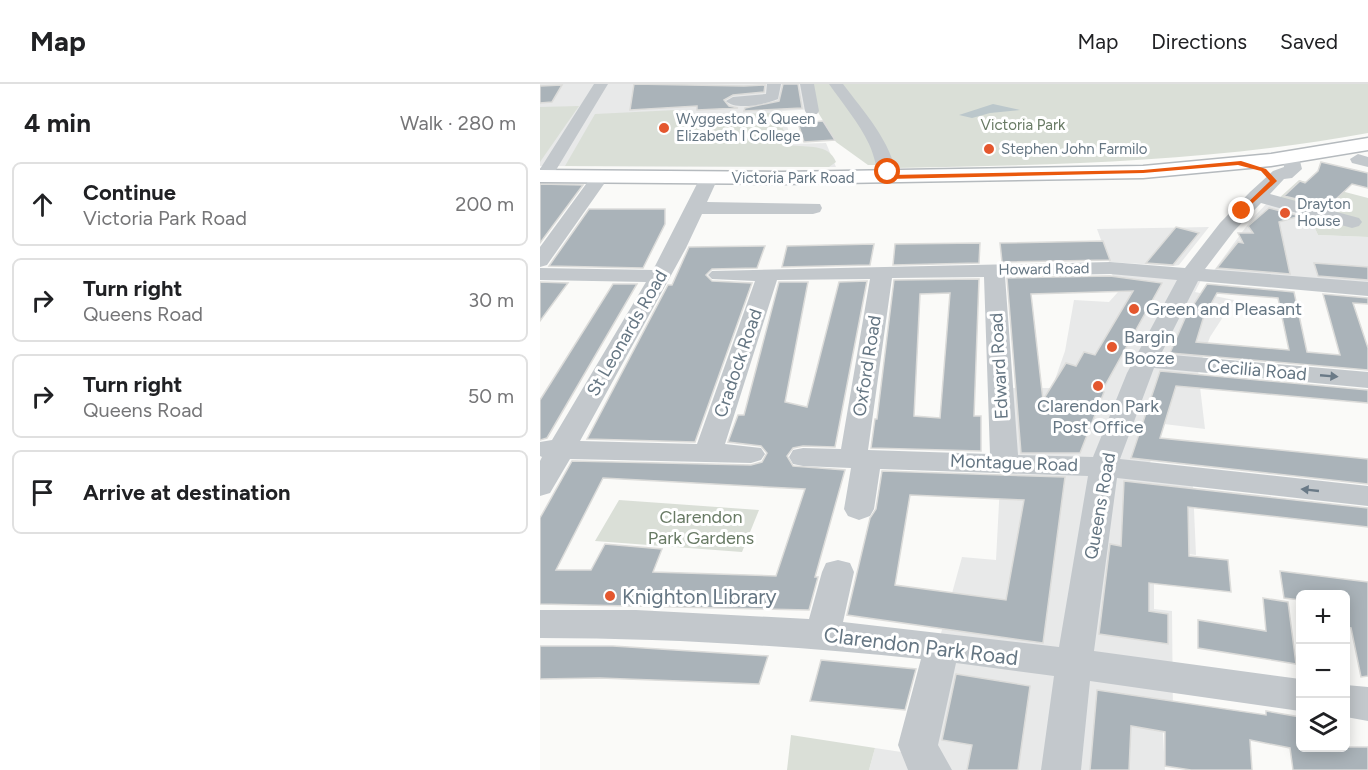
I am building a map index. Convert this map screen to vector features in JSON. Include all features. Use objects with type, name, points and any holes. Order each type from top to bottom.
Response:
[{"type":"main road","name":"Victoria Park Road","points":[[542,176],[888,177],[1143,172],[1238,163],[1279,168],[1365,155]]},
{"type":"street","points":[[542,176],[601,84]]},
{"type":"street","points":[[733,101],[765,99],[773,96],[774,84]]},
{"type":"street","points":[[807,84],[812,111]]},
{"type":"street","points":[[836,84],[870,133],[887,165],[888,177]]},
{"type":"street","name":"Queens Road","points":[[1061,770],[1074,664],[1104,467],[1115,433],[1145,360],[1191,274],[1279,168]]},
{"type":"street","name":"St Leonards Road","points":[[540,486],[551,449],[660,276],[709,178]]},
{"type":"street","points":[[540,261],[595,184]]},
{"type":"street","points":[[1257,196],[1352,222]]},
{"type":"street","points":[[695,208],[813,208]]},
{"type":"street","name":"Howard Road","points":[[719,274],[1110,268],[1191,274],[1310,292],[1368,289]]},
{"type":"street","name":"Edward Road","points":[[994,270],[1004,462]]},
{"type":"street","name":"Oxford Road","points":[[859,509],[860,459],[882,273]]},
{"type":"street","points":[[540,274],[660,276]]},
{"type":"street","name":"Cradock Road","points":[[708,453],[768,274]]},
{"type":"street","name":"Cecilia Road","points":[[1145,360],[1368,380]]},
{"type":"street","points":[[551,449],[751,454]]},
{"type":"street","name":"Montague Road","points":[[803,457],[1104,467],[1368,496]]},
{"type":"street","points":[[823,633],[838,572]]},
{"type":"street","name":"Clarendon Park Road","points":[[540,624],[603,623],[823,633],[1296,693]]},
{"type":"street","points":[[932,770],[920,755],[918,745],[942,648]]},
{"type":"street","points":[[1350,701],[1368,704]]},
{"type":"shaded area","name":"Wyggeston & Queen Elizabeth I College","points":[[540,84],[810,84],[816,109],[782,111],[793,144],[826,143],[836,167],[540,166]]},
{"type":"shaded area","points":[[993,104],[1020,110],[990,113],[972,118],[959,115]]},
{"type":"shaded area","points":[[1269,201],[1313,213],[1313,224],[1318,235],[1368,237],[1368,283],[1212,273],[1251,220]]},
{"type":"shaded area","points":[[1209,227],[1179,265],[1174,266],[1109,262],[1097,229]]},
{"type":"shaded area","points":[[1111,271],[1201,280],[1195,292],[1234,300],[1210,337],[1198,370],[1205,429],[1164,424],[1150,463],[1191,477],[1193,487],[1196,555],[1154,550],[1154,609],[1172,611],[1173,719],[1162,718],[1165,770],[869,770],[875,748],[908,753],[962,557],[996,560],[1001,465],[1009,388],[1052,388],[1065,351],[1074,300],[1109,302],[1118,292]]},
{"type":"green space","name":"Victoria Park","points":[[810,84],[1368,84],[1368,133],[1309,143],[1192,156],[1074,163],[896,168],[894,165],[868,165],[836,142],[816,109]]},
{"type":"green space","points":[[579,106],[540,162],[540,107]]},
{"type":"green space","points":[[676,110],[681,115],[776,113],[790,145],[823,149],[833,156],[836,162],[829,167],[565,166],[595,114]]},
{"type":"green space","points":[[1299,180],[1368,198],[1368,237],[1318,235],[1313,224],[1302,224],[1315,210],[1277,200]]},
{"type":"green space","name":"Clarendon Park Gardens","points":[[619,500],[759,510],[742,552],[595,541]]},
{"type":"green space","points":[[791,735],[875,748],[869,770],[787,770]]},
{"type":"building","points":[[634,84],[765,85],[764,92],[733,95],[724,100],[729,106],[738,108],[697,110],[697,106],[630,110]]},
{"type":"building","points":[[783,84],[798,84],[802,108],[744,111],[745,108],[779,101]]},
{"type":"building","points":[[562,85],[552,102],[540,103],[540,86]]},
{"type":"building","points":[[823,121],[835,140],[804,142],[798,123]]},
{"type":"building","points":[[1321,162],[1368,173],[1368,188],[1352,184],[1333,202],[1322,199],[1317,204],[1284,196],[1300,181],[1305,183],[1318,171]]},
{"type":"building","points":[[540,184],[583,185],[540,243]]},
{"type":"building","points":[[1269,208],[1300,216],[1279,222],[1290,274],[1217,268],[1238,242],[1243,243],[1238,233],[1253,233],[1248,226]]},
{"type":"building","points":[[589,209],[665,209],[665,224],[643,268],[549,266]]},
{"type":"building","points":[[1176,227],[1199,233],[1173,265],[1146,263]]},
{"type":"building","points":[[1103,241],[1110,260],[1002,262],[1000,243]]},
{"type":"building","points":[[980,243],[979,263],[893,265],[895,244]]},
{"type":"building","points":[[874,244],[870,265],[782,267],[787,246]]},
{"type":"building","points":[[765,246],[757,268],[712,269],[706,275],[712,281],[752,283],[695,442],[587,439],[668,285],[672,285],[689,247]]},
{"type":"building","points":[[1314,263],[1368,267],[1368,280],[1318,276]]},
{"type":"building","points":[[1110,276],[1162,283],[1102,391],[1104,392],[1080,453],[1021,453],[1007,278]],"holes":[[[1133,291],[1095,355],[1084,352],[1076,366],[1066,363],[1043,400],[1031,294]]]},
{"type":"building","points":[[979,279],[974,416],[981,416],[981,451],[871,448],[875,419],[877,419],[894,280]],"holes":[[[950,293],[940,418],[914,416],[920,294]]]},
{"type":"building","points":[[867,281],[835,447],[803,446],[793,448],[787,456],[793,466],[845,470],[815,577],[818,577],[809,610],[540,604],[540,518],[572,461],[751,465],[762,462],[767,453],[761,446],[728,442],[738,415],[744,415],[779,282],[808,282],[785,402],[807,407],[839,282]],"holes":[[[603,478],[805,489],[776,576],[653,572],[662,549],[605,544],[591,570],[556,570]]]},
{"type":"building","points":[[540,282],[568,283],[540,321]]},
{"type":"building","points":[[613,284],[637,284],[547,438],[540,440],[540,400]]},
{"type":"building","points":[[1207,284],[1294,292],[1307,352],[1340,355],[1323,294],[1368,298],[1368,304],[1353,303],[1368,348],[1368,370],[1170,353],[1186,316]],"holes":[[[1217,293],[1278,298],[1289,350],[1196,342],[1203,319]]]},
{"type":"building","points":[[1160,371],[1368,390],[1368,403],[1176,386],[1160,438],[1368,459],[1368,484],[1131,458]]},
{"type":"building","points":[[882,471],[1065,477],[1043,643],[847,615],[870,518],[876,509]],"holes":[[[910,495],[1024,500],[1006,600],[895,585]]]},
{"type":"building","points":[[1124,481],[1368,508],[1368,527],[1188,507],[1189,556],[1228,560],[1231,592],[1149,583],[1149,611],[1168,614],[1168,644],[1099,634],[1110,544],[1121,546]]},
{"type":"building","points":[[1280,571],[1368,582],[1368,676],[1361,677],[1350,628],[1350,590],[1296,590],[1296,600],[1284,598]]},
{"type":"building","points":[[1263,598],[1288,602],[1296,664],[1198,648],[1198,620],[1266,631]]},
{"type":"building","points":[[540,646],[613,646],[768,656],[759,684],[600,678],[540,679]]},
{"type":"building","points":[[821,660],[916,669],[905,710],[810,701]]},
{"type":"building","points":[[956,674],[1030,686],[1018,770],[967,770],[972,745],[942,740]]},
{"type":"building","points":[[1097,690],[1266,715],[1266,711],[1296,716],[1296,752],[1350,752],[1350,747],[1368,747],[1368,770],[1293,770],[1290,748],[1250,740],[1252,770],[1191,770],[1165,766],[1165,732],[1131,726],[1129,770],[1090,770]]},
{"type":"place","name":"Wyggeston & Queen Elizabeth I College","points":[[664,128]]},
{"type":"place","name":"Stephen John Farmilo","points":[[989,149]]},
{"type":"place","name":"Drayton House","points":[[1285,213]]},
{"type":"place","name":"Green and Pleasant","points":[[1134,309]]},
{"type":"place","name":"Bargin Booze","points":[[1112,347]]},
{"type":"place","name":"Clarendon Park Post Office","points":[[1098,386]]},
{"type":"place","name":"Knighton Library","points":[[610,596]]},
{"type":"route","points":[[888,172],[888,177],[992,176],[1143,172],[1238,163],[1263,170],[1273,181],[1242,211]]}]
